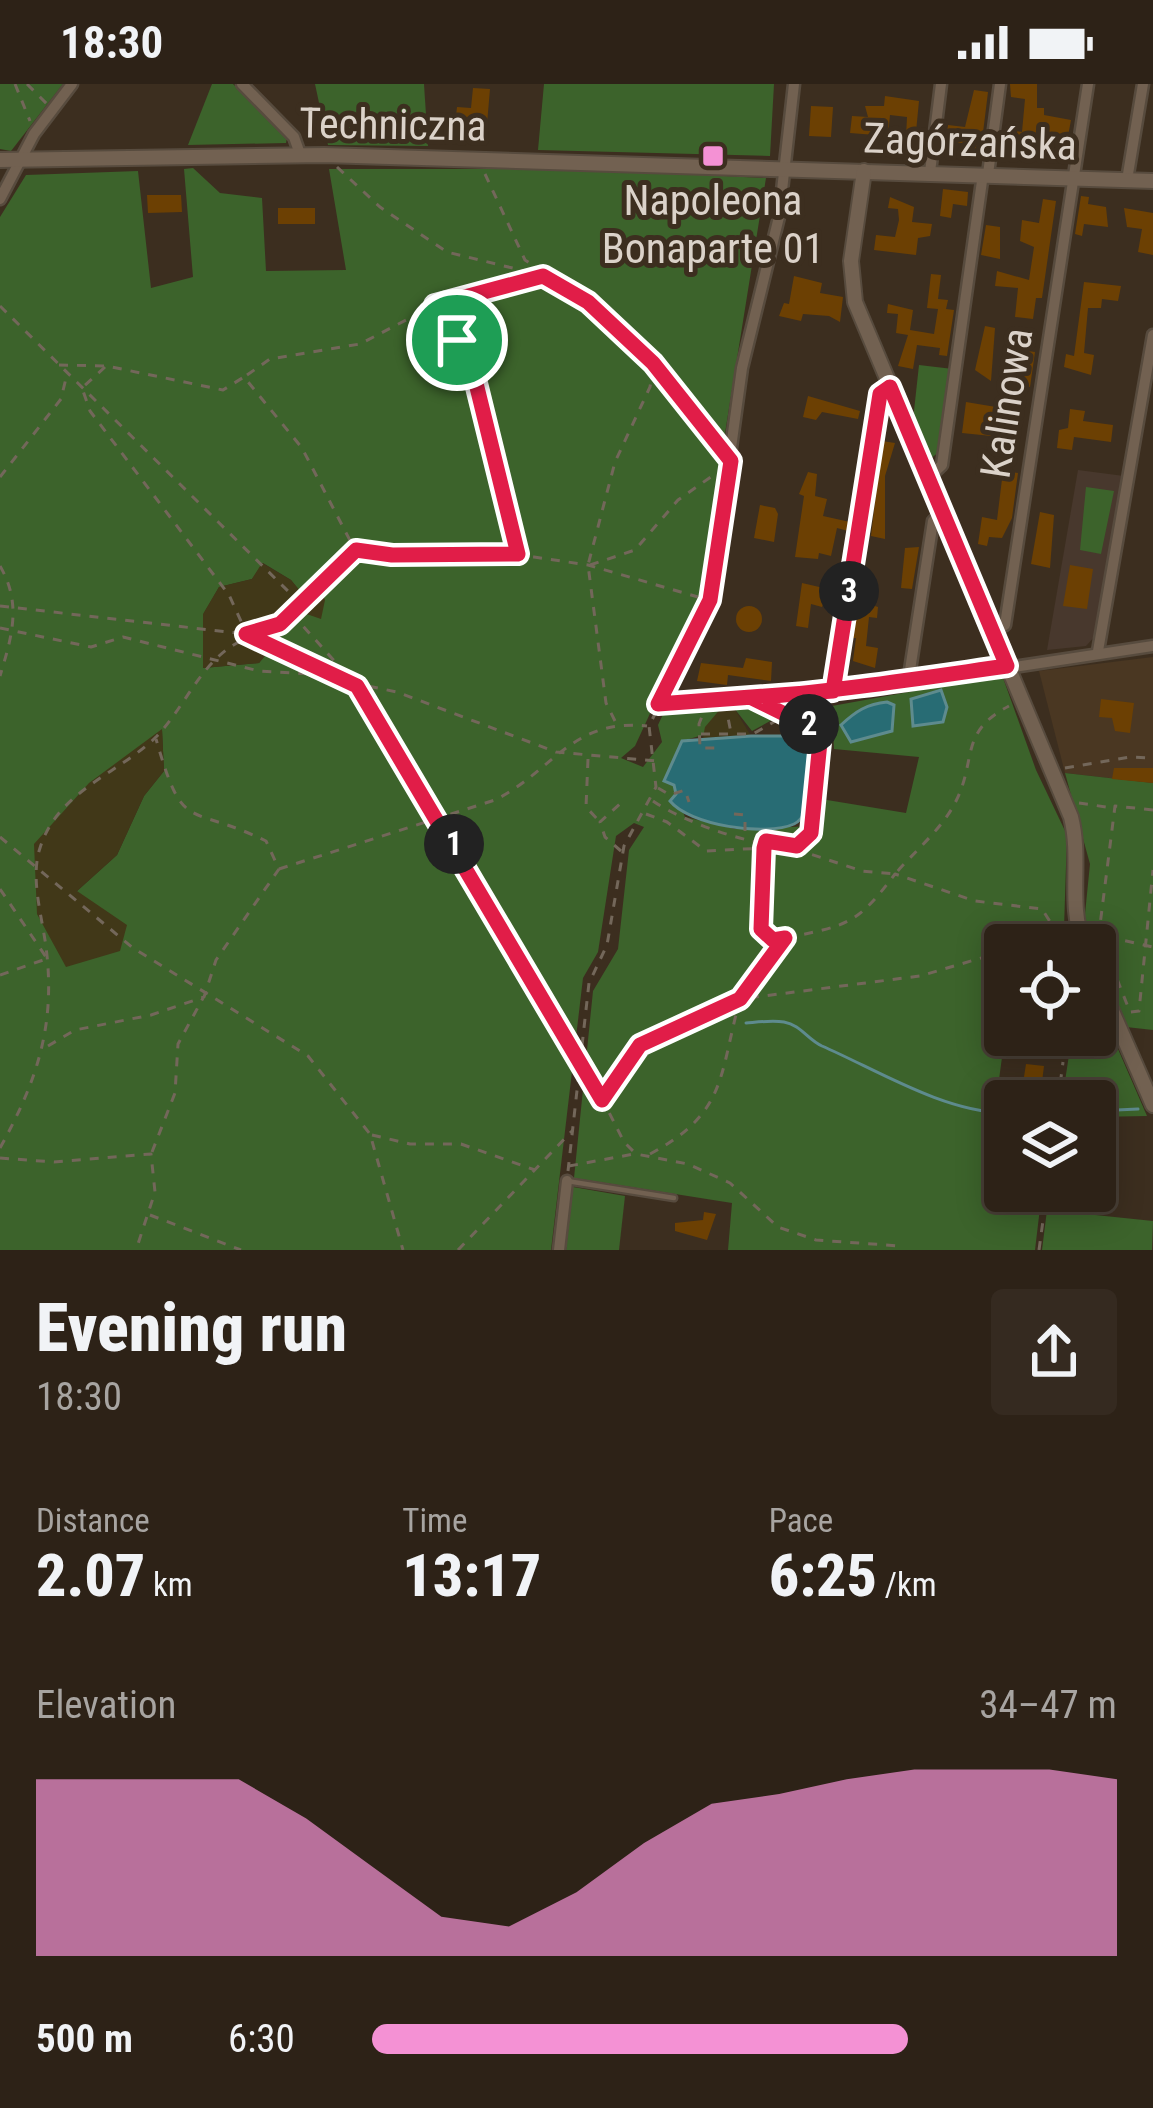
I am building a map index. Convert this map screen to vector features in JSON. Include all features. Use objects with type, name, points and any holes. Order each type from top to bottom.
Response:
[{"type":"street","points":[[0,199],[34,134],[72,84]]},
{"type":"street","points":[[242,84],[294,136],[300,154]]},
{"type":"street","points":[[697,631],[710,600],[742,368],[762,303],[794,84]]},
{"type":"street","points":[[930,172],[940,84]]},
{"type":"street","points":[[928,478],[943,465],[1000,84]]},
{"type":"street","points":[[1072,177],[1088,84]]},
{"type":"street","points":[[1127,180],[1143,84]]},
{"type":"street","name":"Techniczna","points":[[0,160],[323,154],[785,166]]},
{"type":"street","name":"Zagórzańska","points":[[785,166],[1153,181]]},
{"type":"street","points":[[863,171],[853,291],[1065,804],[1078,848],[1076,924]]},
{"type":"street","name":"Kalinowa","points":[[993,632],[1005,625],[1072,177]]},
{"type":"street","points":[[1098,651],[1153,335]]},
{"type":"street","points":[[833,691],[880,394],[890,387]]},
{"type":"street","points":[[908,683],[933,521],[943,512]]},
{"type":"street","points":[[752,698],[908,683],[1153,646]]},
{"type":"street","points":[[1116,1020],[1153,1105]]},
{"type":"street","points":[[559,1250],[566,1181]]},
{"type":"lane","points":[[566,1181],[674,1198]]},
{"type":"path","points":[[15,84],[34,134]]},
{"type":"path","points":[[27,84],[52,110]]},
{"type":"path","points":[[323,154],[380,207],[447,252],[543,276],[588,302],[653,363],[731,461],[678,500],[635,550],[588,566]]},
{"type":"path","points":[[479,159],[508,233],[543,276]]},
{"type":"path","points":[[58,365],[106,366],[223,389],[270,359],[360,344],[435,305],[543,276]]},
{"type":"path","points":[[457,297],[458,321],[518,554]]},
{"type":"path","points":[[435,305],[473,371]]},
{"type":"path","points":[[0,306],[298,601]]},
{"type":"path","points":[[616,723],[606,704],[588,566],[615,462],[650,387],[653,363]]},
{"type":"path","points":[[82,388],[106,366]]},
{"type":"path","points":[[0,476],[61,399],[67,374]]},
{"type":"path","points":[[244,377],[302,448],[356,550]]},
{"type":"path","points":[[82,388],[90,411],[229,595],[246,634]]},
{"type":"path","points":[[356,550],[392,555],[518,554],[588,566],[710,600]]},
{"type":"path","points":[[0,1148],[32,1090],[46,1047],[47,958],[35,868],[40,844],[58,815],[88,783],[155,737],[216,658],[246,634],[280,624],[298,601],[330,579],[356,550]]},
{"type":"path","points":[[0,566],[11,585],[14,609],[14,631],[0,676]]},
{"type":"path","points":[[298,601],[293,616],[357,686],[636,1154]]},
{"type":"path","points":[[0,607],[81,619],[174,622],[246,634],[357,686]]},
{"type":"path","points":[[0,628],[92,647],[123,637],[259,671],[310,674],[397,692],[556,752],[656,760]]},
{"type":"path","points":[[566,1181],[589,983],[607,945],[622,852],[646,814],[656,787],[649,726],[697,631]]},
{"type":"path","points":[[658,704],[752,698],[819,729],[822,745],[814,824],[808,839],[791,847]]},
{"type":"path","points":[[710,699],[700,717],[700,748],[716,748]]},
{"type":"path","points":[[724,700],[731,733]]},
{"type":"path","points":[[766,841],[761,929],[773,940],[865,915],[956,804],[974,735],[989,716],[1016,702]]},
{"type":"path","points":[[701,734],[753,734],[786,716]]},
{"type":"path","points":[[806,724],[826,716]]},
{"type":"path","points":[[136,1250],[154,1192],[151,1154],[175,1093],[178,1044],[226,943],[279,869],[515,790],[556,752],[616,723],[649,726]]},
{"type":"path","points":[[155,737],[172,796],[188,813],[266,841],[279,869]]},
{"type":"path","points":[[822,745],[830,744]]},
{"type":"path","points":[[1064,769],[1130,757],[1153,758]]},
{"type":"path","points":[[589,758],[586,807],[600,822],[605,837],[622,852]]},
{"type":"path","points":[[656,787],[670,795],[685,790],[689,802]]},
{"type":"path","points":[[651,800],[693,826],[791,847],[862,871],[895,874],[975,901],[1042,909],[1051,924]]},
{"type":"path","points":[[600,822],[622,802]]},
{"type":"path","points":[[1065,804],[1106,807]]},
{"type":"path","points":[[1100,924],[1115,806],[1153,810]]},
{"type":"path","points":[[646,814],[667,821],[706,850],[764,848]]},
{"type":"path","points":[[734,814],[745,814],[745,836]]},
{"type":"path","points":[[0,837],[133,948],[204,997],[308,1056],[370,1135],[403,1250]]},
{"type":"path","points":[[1116,976],[1130,1012],[1139,1011],[1153,870]]},
{"type":"path","points":[[0,889],[47,958]]},
{"type":"path","points":[[1116,937],[1153,946]]},
{"type":"path","points":[[650,1154],[683,1136],[711,1109],[740,999],[785,938]]},
{"type":"path","points":[[602,1100],[640,1045],[740,999],[920,976],[984,957]]},
{"type":"path","points":[[0,975],[47,958]]},
{"type":"path","points":[[46,1047],[75,1030],[151,1015],[204,997]]},
{"type":"path","points":[[1061,1080],[1064,1062]]},
{"type":"path","points":[[458,1250],[574,1129]]},
{"type":"path","points":[[370,1135],[410,1144],[461,1144],[535,1170]]},
{"type":"path","points":[[0,1158],[54,1162],[151,1154]]},
{"type":"path","points":[[569,1166],[650,1154],[730,1183],[778,1227],[816,1240],[900,1246]]},
{"type":"path","points":[[1039,1250],[1044,1212]]},
{"type":"path","points":[[148,1214],[242,1250]]},
{"type":"shaded area","points":[[1078,470],[1124,476],[1095,636],[1086,646],[1047,650]]},
{"type":"shaded area","points":[[1153,657],[1153,783],[1065,773],[1039,671]]},
{"type":"green space","points":[[0,84],[63,84],[11,151],[0,149]]},
{"type":"green space","points":[[212,84],[233,84],[287,137],[286,143],[188,145]]},
{"type":"green space","points":[[315,84],[424,84],[428,146],[328,145]]},
{"type":"green space","points":[[544,84],[774,84],[770,156],[538,150]]},
{"type":"green space","points":[[193,168],[220,193],[262,198],[266,271],[346,270],[329,169],[587,169],[766,178],[696,614],[635,746],[621,758],[643,767],[662,742],[658,725],[665,710],[722,707],[703,735],[682,741],[673,761],[672,779],[685,817],[735,829],[816,826],[821,799],[906,813],[919,757],[834,749],[832,706],[1002,675],[1036,770],[1067,835],[1064,924],[984,924],[984,1056],[1002,1056],[999,1080],[984,1080],[984,1212],[1040,1212],[1035,1250],[728,1250],[732,1203],[574,1178],[593,991],[618,949],[629,850],[644,827],[634,823],[616,836],[598,952],[583,978],[551,1250],[0,1250],[0,217],[26,175],[138,171],[151,288],[193,277],[184,169]],"holes":[[[263,563],[291,580],[306,599],[318,583],[321,618],[301,612],[259,663],[203,668],[204,613],[219,587],[252,579]],[[162,730],[164,771],[144,796],[117,855],[76,892]]]},
{"type":"green space","points":[[919,365],[953,369],[939,452],[930,459],[913,420]]},
{"type":"green space","points":[[1086,487],[1114,491],[1101,554],[1080,550]]},
{"type":"green space","points":[[818,703],[823,716],[810,720],[781,715],[752,731],[734,708]]},
{"type":"green space","points":[[1065,773],[1153,783],[1153,1030],[1126,1027],[1116,1002],[1116,924],[1084,924],[1090,864]]},
{"type":"green space","points":[[1116,1048],[1147,1116],[1116,1117],[1116,1080],[1065,1080],[1069,1056],[1116,1056]]},
{"type":"green space","points":[[573,1187],[625,1196],[619,1250],[566,1250]]},
{"type":"green space","points":[[1047,1212],[1153,1221],[1152,1250],[1042,1250]]},
{"type":"sand","points":[[262,563],[291,580],[306,598],[317,582],[325,600],[321,619],[301,612],[259,663],[203,668],[203,614],[219,587],[252,579]]},
{"type":"sand","points":[[722,707],[734,708],[751,736],[703,738],[705,727]]},
{"type":"sand","points":[[162,729],[164,771],[144,796],[117,855],[77,891],[127,925],[120,951],[66,967],[37,914],[34,844],[89,783]]},
{"type":"water","points":[[941,690],[947,707],[943,722],[913,726],[911,699]]},
{"type":"water","points":[[887,702],[894,705],[892,731],[851,742],[841,725],[862,709]]},
{"type":"water","points":[[785,736],[809,743],[812,774],[801,819],[781,828],[747,829],[693,817],[670,801],[676,794],[674,785],[664,781],[682,741]]},
{"type":"building","points":[[1010,84],[1037,84],[1037,108],[1044,108],[1044,115],[1071,120],[1068,136],[1039,132],[1033,150],[1002,146],[1004,129],[1022,132],[1025,99],[1011,97]]},
{"type":"building","points":[[473,88],[490,89],[487,124],[456,116],[457,107],[471,108]]},
{"type":"building","points":[[974,90],[988,92],[980,157],[969,155],[971,144],[946,141],[948,125],[965,127]]},
{"type":"building","points":[[885,96],[919,101],[915,142],[924,143],[922,158],[905,157],[907,117],[890,115],[888,136],[850,133],[852,116],[868,117],[865,106],[884,106]]},
{"type":"building","points":[[811,106],[833,107],[831,137],[809,136]]},
{"type":"building","points":[[943,189],[968,192],[967,206],[953,204],[951,218],[940,216]]},
{"type":"building","points":[[147,195],[181,195],[182,212],[148,213]]},
{"type":"building","points":[[1081,196],[1089,197],[1088,204],[1106,207],[1108,227],[1084,224],[1082,236],[1075,234]]},
{"type":"building","points":[[890,197],[914,207],[912,222],[932,224],[930,236],[918,238],[916,255],[874,250],[876,235],[895,237],[898,209],[888,208]]},
{"type":"building","points":[[1043,199],[1056,201],[1042,298],[1036,298],[1033,319],[1015,317],[1018,288],[995,286],[997,271],[1029,280],[1034,247],[1020,241],[1022,220],[1039,223]]},
{"type":"building","points":[[278,208],[315,208],[315,224],[278,224]]},
{"type":"building","points":[[1124,208],[1153,213],[1153,255],[1138,252],[1142,229],[1127,227]]},
{"type":"building","points":[[986,225],[1000,227],[1000,259],[981,255]]},
{"type":"building","points":[[931,274],[941,275],[938,299],[948,300],[946,309],[954,310],[947,356],[939,355],[940,348],[917,345],[913,369],[898,366],[908,335],[896,333],[898,314],[887,313],[888,304],[913,310],[910,330],[934,334],[938,309],[927,308]]},
{"type":"building","points":[[794,276],[822,283],[820,293],[843,297],[840,322],[829,316],[803,314],[801,321],[779,316],[784,303],[789,304]]},
{"type":"building","points":[[1084,282],[1121,286],[1118,301],[1102,299],[1101,308],[1088,308],[1084,353],[1094,355],[1091,375],[1064,367],[1066,354],[1074,356]]},
{"type":"building","points":[[985,326],[995,328],[991,381],[975,370]]},
{"type":"building","points":[[1020,350],[1035,352],[1030,387],[1015,385]]},
{"type":"building","points":[[808,396],[860,411],[858,419],[822,412],[816,420],[803,417]]},
{"type":"building","points":[[966,402],[1008,409],[1005,431],[1018,433],[1015,450],[999,448],[1001,437],[962,433]]},
{"type":"building","points":[[1070,409],[1085,411],[1083,421],[1113,425],[1111,442],[1074,437],[1072,450],[1057,448],[1059,430],[1068,428]]},
{"type":"building","points":[[882,441],[895,443],[885,476],[885,539],[871,536]]},
{"type":"building","points":[[1003,471],[1018,473],[1012,518],[1002,538],[989,537],[987,546],[978,544],[982,517],[997,520]]},
{"type":"building","points":[[808,472],[817,474],[815,496],[827,499],[823,516],[850,522],[848,531],[837,528],[831,556],[819,553],[818,559],[795,557],[804,496],[799,494]]},
{"type":"building","points":[[760,505],[775,508],[778,514],[774,542],[754,538]]},
{"type":"building","points":[[1040,512],[1054,515],[1050,568],[1031,564]]},
{"type":"building","points":[[919,547],[912,589],[901,588],[905,548]]},
{"type":"building","points":[[1070,565],[1093,569],[1087,609],[1063,606]]},
{"type":"building","points":[[802,583],[828,589],[822,607],[811,604],[808,628],[796,626]]},
{"type":"building","points":[[859,601],[878,607],[877,618],[869,617],[866,646],[878,648],[875,668],[853,661],[856,638],[851,638]]},
{"type":"building","points":[[749,606],[762,619],[749,632],[736,619]]},
{"type":"building","points":[[746,658],[772,662],[771,681],[728,675],[727,685],[697,681],[701,663],[743,668]]},
{"type":"building","points":[[1101,699],[1134,703],[1130,733],[1115,731],[1112,718],[1099,717]]},
{"type":"building","points":[[1114,768],[1153,768],[1153,783],[1112,779]]},
{"type":"building","points":[[1026,1064],[1044,1066],[1042,1080],[1024,1080]]},
{"type":"building","points":[[704,1212],[716,1214],[707,1240],[675,1231],[675,1223],[703,1220]]},
{"type":"waterway","points":[[746,1023],[790,1024],[822,1046],[911,1088],[984,1111]]},
{"type":"waterway","points":[[1116,1110],[1138,1109]]},
{"type":"place","name":"Napoleona Bonaparte 01","points":[[713,156]]},
{"type":"route","points":[[457,340],[435,305],[503,283],[543,276],[588,302],[653,363],[731,461],[710,600],[658,704],[710,699],[724,700],[833,691],[880,394],[890,387],[1007,666],[908,683],[823,692],[752,698],[821,732],[811,833],[797,846],[766,841],[764,848],[761,867],[766,892],[761,929],[773,940],[785,938],[740,999],[712,1016],[640,1045],[602,1100],[582,1059],[357,686],[304,657],[246,634],[280,624],[298,601],[330,579],[356,550],[392,555],[518,554],[473,371],[457,340]]}]
